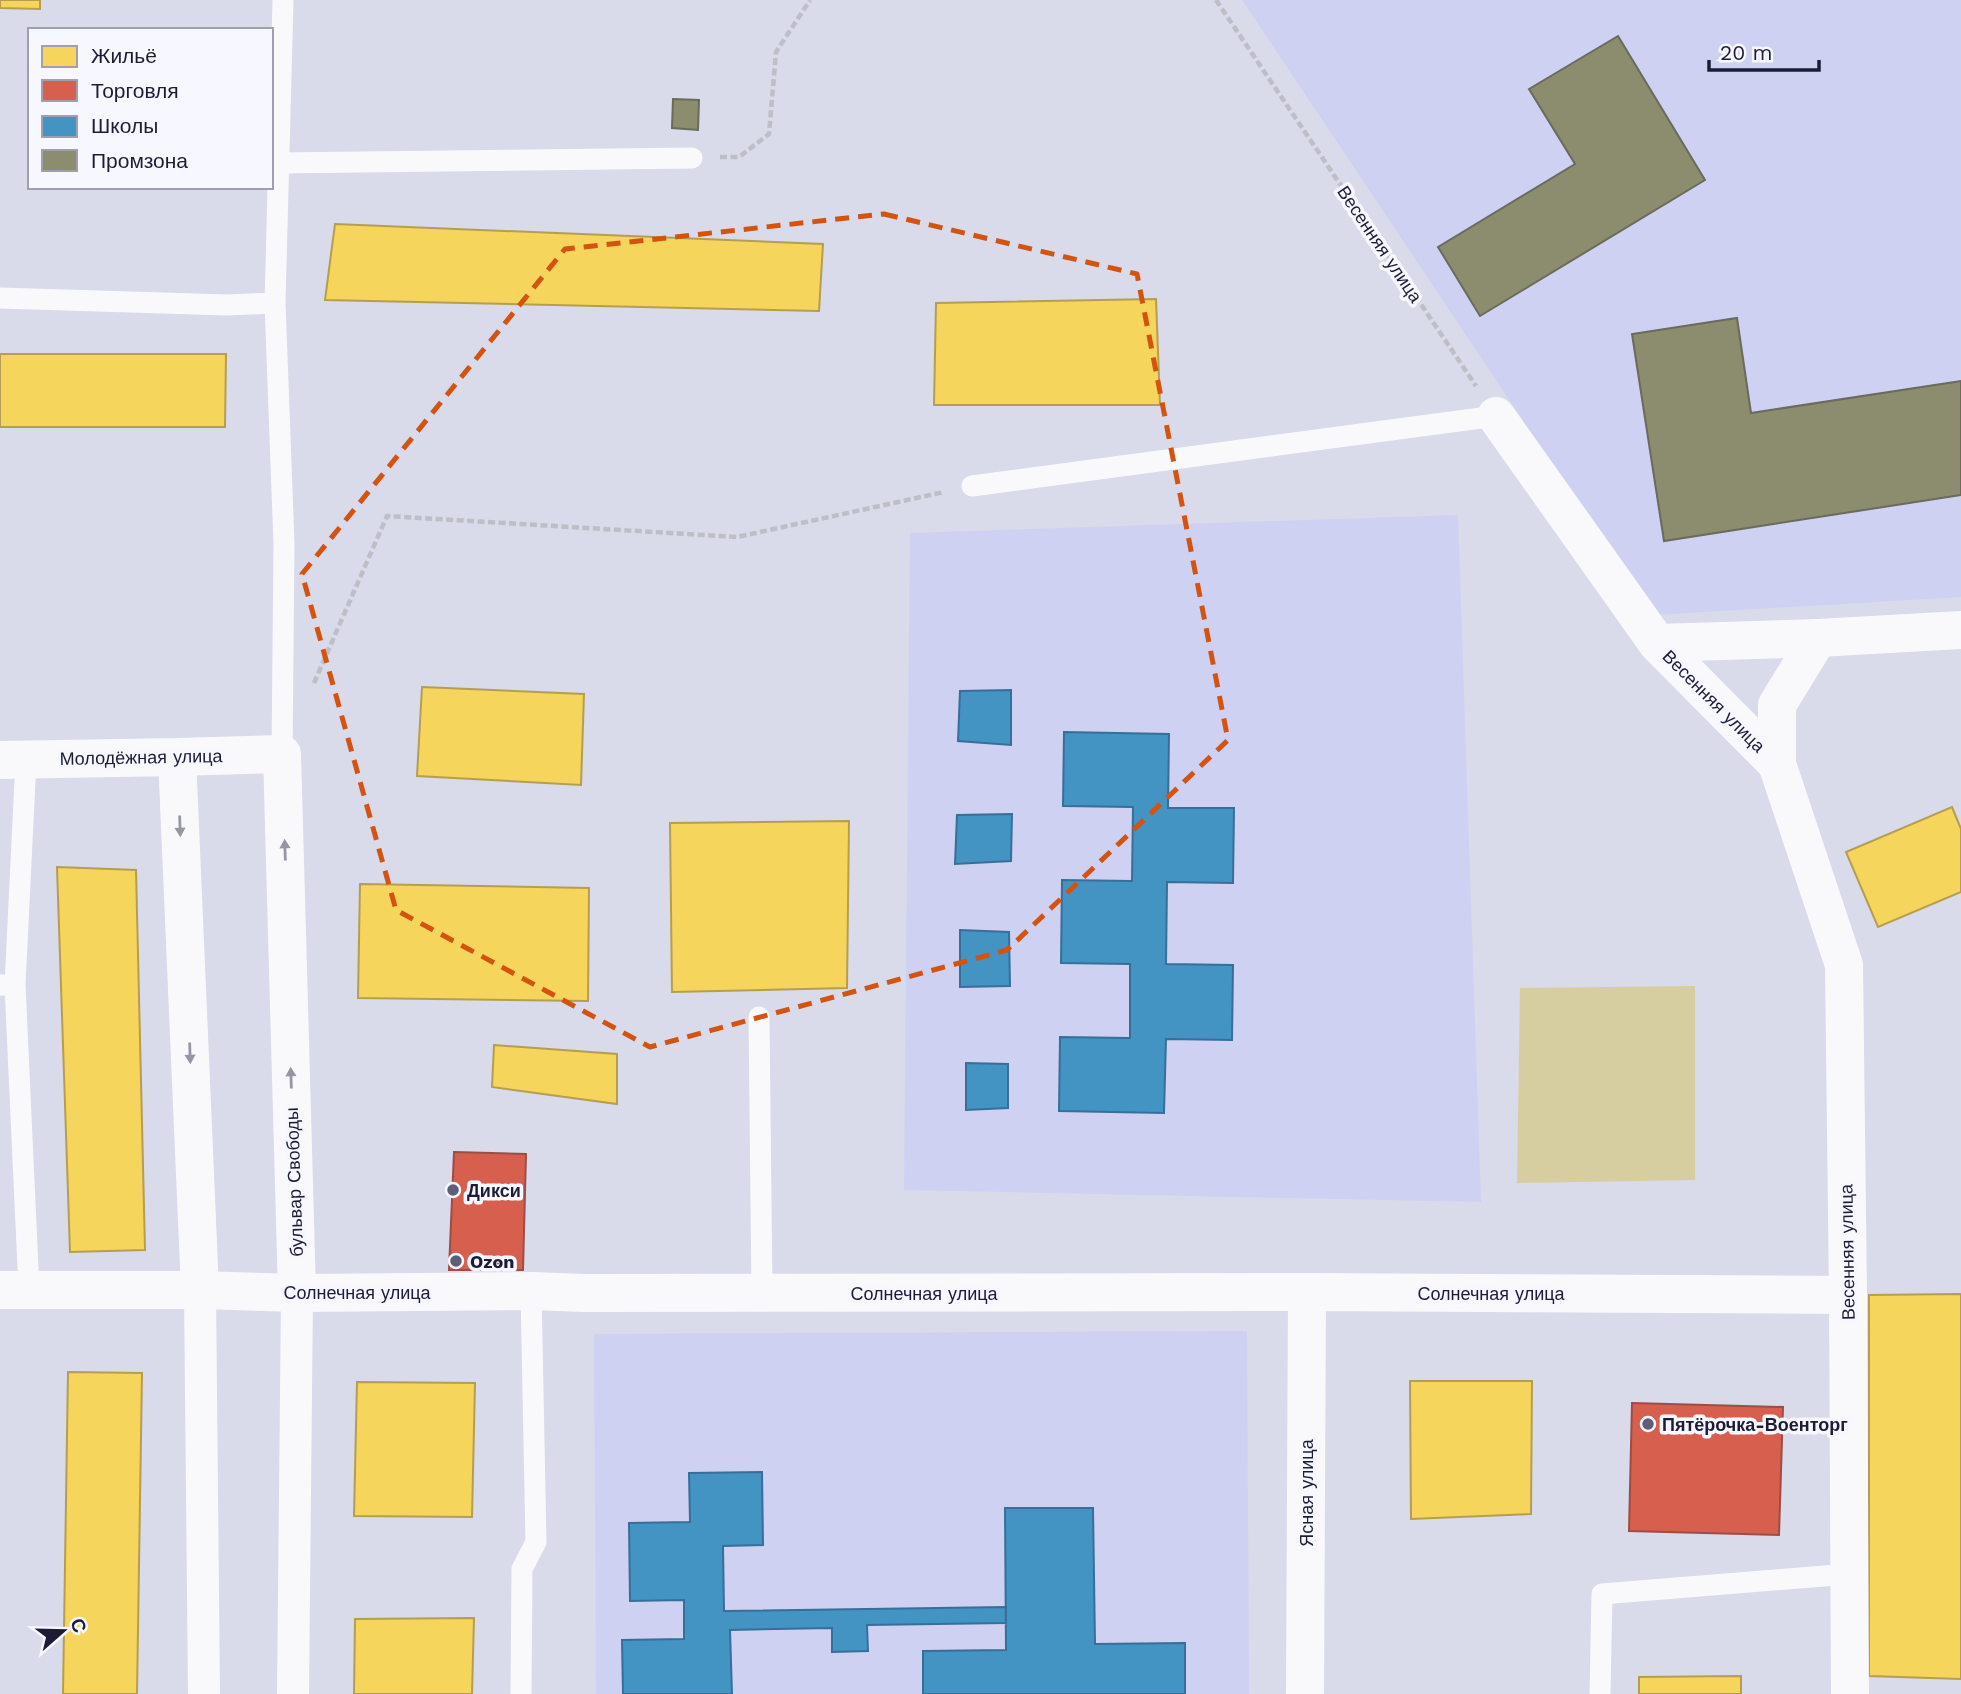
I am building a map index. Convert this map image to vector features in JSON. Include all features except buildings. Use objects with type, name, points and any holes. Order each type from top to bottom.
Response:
[{"type":"street","name":"Весенняя улица","points":[[1496,416],[1657,643],[1777,764],[1843,965],[1850,1694]]},
{"type":"street","points":[[1657,643],[1961,630]]},
{"type":"street","points":[[1777,764],[1777,705],[1818,638]]},
{"type":"street","name":"Молодёжная улица","points":[[13,760],[282,754]]},
{"type":"street","name":"бульвар Свободы","points":[[282,754],[297,1293],[293,1694]]},
{"type":"street","points":[[177,757],[200,1290],[204,1694]]},
{"type":"street","name":"Солнечная улица","points":[[15,1290],[297,1293],[1307,1292],[1848,1295]]},
{"type":"street","name":"Ясная улица","points":[[1305,1694],[1307,1292]]},
{"type":"lane","points":[[282,754],[284,544],[275,303],[283,0]]},
{"type":"lane","points":[[279,163],[692,158]]},
{"type":"lane","points":[[0,299],[227,305],[275,303]]},
{"type":"lane","points":[[972,486],[1496,416]]},
{"type":"lane","points":[[13,760],[8,985],[15,1290]]},
{"type":"lane","points":[[758,1017],[762,1293]]},
{"type":"lane","points":[[521,1694],[522,1569],[536,1542],[531,1291]]},
{"type":"lane","points":[[1600,1694],[1602,1594],[1849,1574]]},
{"type":"path","points":[[692,158],[739,157],[769,134],[776,52],[810,0]]},
{"type":"path","name":"Весенняя улица","points":[[1216,0],[1496,416]]},
{"type":"path","points":[[310,691],[387,516],[737,537],[972,486]]},
{"type":"highlighted area","points":[[884,214],[1137,274],[1228,740],[1007,950],[650,1047],[396,910],[302,574],[565,249]]},
{"type":"shaded area","points":[[1242,0],[1961,0],[1961,597],[1653,615]]},
{"type":"shaded area","points":[[1458,515],[1481,1202],[904,1190],[910,533]]},
{"type":"shaded area","points":[[1695,986],[1695,1180],[1517,1183],[1520,988]]},
{"type":"shaded area","points":[[1247,1331],[1249,1694],[596,1694],[594,1334]]},
{"type":"place","name":"Дикси","points":[[453,1190]]},
{"type":"place","name":"Ozon","points":[[456,1261]]},
{"type":"place","name":"Пятёрочка-Военторг","points":[[1648,1424]]}]
